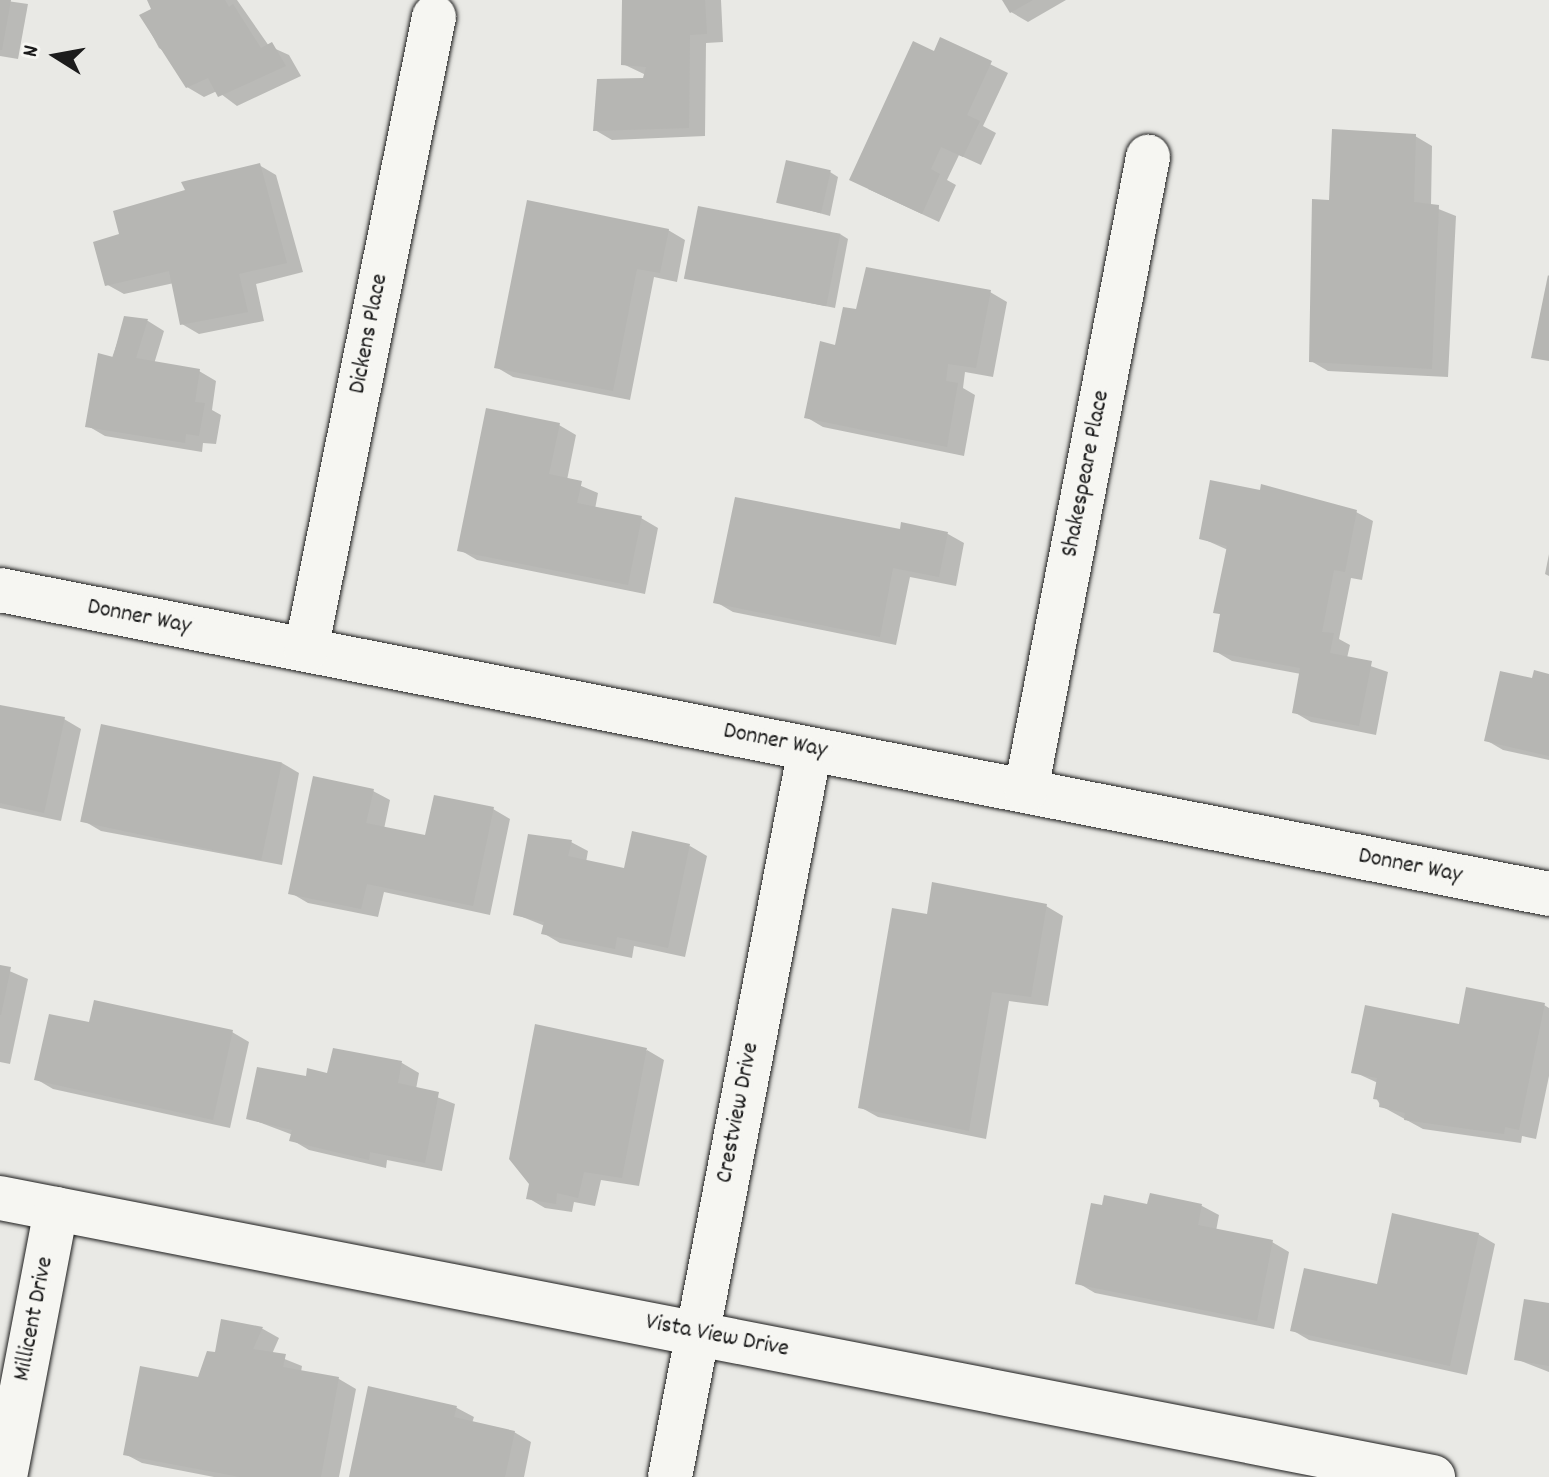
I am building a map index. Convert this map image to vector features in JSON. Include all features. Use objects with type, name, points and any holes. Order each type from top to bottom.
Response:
[{"type":"street","name":"Dickens Place","points":[[306,650],[434,17]]},
{"type":"street","name":"Shakespeare Place","points":[[1026,790],[1148,157]]},
{"type":"street","name":"Donner Way","points":[[0,590],[1549,894]]},
{"type":"street","name":"Crestview Drive","points":[[670,1477],[810,749]]},
{"type":"street","name":"Vista View Drive","points":[[0,1198],[1433,1477]]},
{"type":"street","name":"Millicent Drive","points":[[5,1477],[56,1209]]},
{"type":"building","points":[[0,0],[11,0],[2,50],[0,50]]},
{"type":"building","points":[[147,0],[225,0],[229,7],[233,4],[261,48],[272,42],[286,66],[218,97],[208,78],[186,88],[139,15],[151,9]]},
{"type":"building","points":[[622,0],[705,0],[707,34],[690,35],[689,128],[593,131],[597,79],[643,78],[646,67],[621,65]]},
{"type":"building","points":[[1002,0],[1033,0],[1010,13]]},
{"type":"building","points":[[940,37],[992,61],[967,115],[980,121],[963,157],[941,147],[931,169],[940,174],[922,214],[849,180],[913,41],[934,51]]},
{"type":"building","points":[[1332,129],[1416,134],[1414,202],[1439,205],[1432,369],[1309,362],[1312,199],[1329,200]]},
{"type":"building","points":[[786,160],[831,170],[821,213],[776,203]]},
{"type":"building","points":[[260,163],[287,263],[239,274],[248,312],[180,325],[169,271],[105,286],[93,242],[119,234],[113,211],[185,190],[181,182]]},
{"type":"building","points":[[527,200],[669,229],[660,273],[637,269],[613,391],[494,368]]},
{"type":"building","points":[[698,206],[840,234],[826,306],[684,279]]},
{"type":"building","points":[[866,267],[991,290],[976,368],[948,364],[946,381],[958,383],[947,447],[804,418],[820,341],[835,345],[843,307],[856,309]]},
{"type":"building","points":[[1549,276],[1549,361],[1531,358]]},
{"type":"building","points":[[124,316],[148,319],[136,358],[200,369],[195,402],[205,403],[199,436],[186,434],[185,443],[85,427],[98,353],[113,357]]},
{"type":"building","points":[[486,408],[560,423],[549,474],[582,481],[577,503],[642,516],[628,585],[457,551]]},
{"type":"building","points":[[1210,480],[1260,490],[1261,484],[1357,510],[1345,572],[1334,570],[1322,632],[1334,633],[1330,653],[1372,661],[1359,726],[1292,713],[1300,668],[1213,652],[1220,614],[1213,613],[1227,546],[1199,539]]},
{"type":"building","points":[[735,497],[900,529],[901,522],[948,532],[939,577],[893,568],[880,637],[713,603]]},
{"type":"building","points":[[1534,670],[1549,674],[1549,756],[1484,741],[1500,671],[1532,678]]},
{"type":"building","points":[[0,705],[65,717],[44,813],[0,803]]},
{"type":"building","points":[[101,724],[282,762],[261,860],[80,822]]},
{"type":"building","points":[[313,776],[374,789],[366,823],[425,835],[434,795],[494,807],[473,906],[367,884],[361,909],[288,894]]},
{"type":"building","points":[[632,831],[690,844],[668,948],[617,937],[615,949],[541,934],[544,922],[513,915],[528,834],[572,840],[568,856],[624,868]]},
{"type":"building","points":[[932,882],[1047,904],[1031,997],[992,992],[969,1131],[858,1108],[892,908],[927,914]]},
{"type":"building","points":[[0,965],[11,967],[1,1015],[0,1015]]},
{"type":"building","points":[[1466,987],[1545,1003],[1519,1130],[1505,1127],[1504,1134],[1404,1120],[1405,1113],[1379,1107],[1380,1100],[1373,1099],[1377,1078],[1351,1073],[1365,1005],[1459,1024]]},
{"type":"building","points":[[94,1000],[233,1030],[213,1120],[34,1080],[49,1014],[89,1022]]},
{"type":"building","points":[[535,1024],[647,1048],[622,1178],[584,1172],[578,1198],[557,1193],[556,1204],[526,1199],[529,1184],[509,1159]]},
{"type":"building","points":[[333,1048],[402,1061],[398,1083],[439,1092],[425,1163],[370,1152],[369,1160],[289,1141],[292,1130],[246,1119],[257,1067],[306,1076],[307,1068],[327,1073]]},
{"type":"building","points":[[1150,1193],[1202,1204],[1198,1225],[1273,1240],[1257,1321],[1075,1284],[1091,1203],[1102,1205],[1104,1195],[1147,1204]]},
{"type":"building","points":[[1392,1213],[1479,1233],[1450,1366],[1290,1331],[1304,1268],[1377,1284]]},
{"type":"building","points":[[1524,1299],[1549,1303],[1549,1366],[1514,1360]]},
{"type":"building","points":[[221,1319],[263,1327],[253,1349],[286,1354],[283,1367],[339,1377],[321,1477],[240,1477],[123,1455],[140,1366],[198,1377],[207,1351],[215,1352]]},
{"type":"building","points":[[368,1386],[457,1406],[454,1417],[515,1431],[505,1477],[349,1477]]}]
